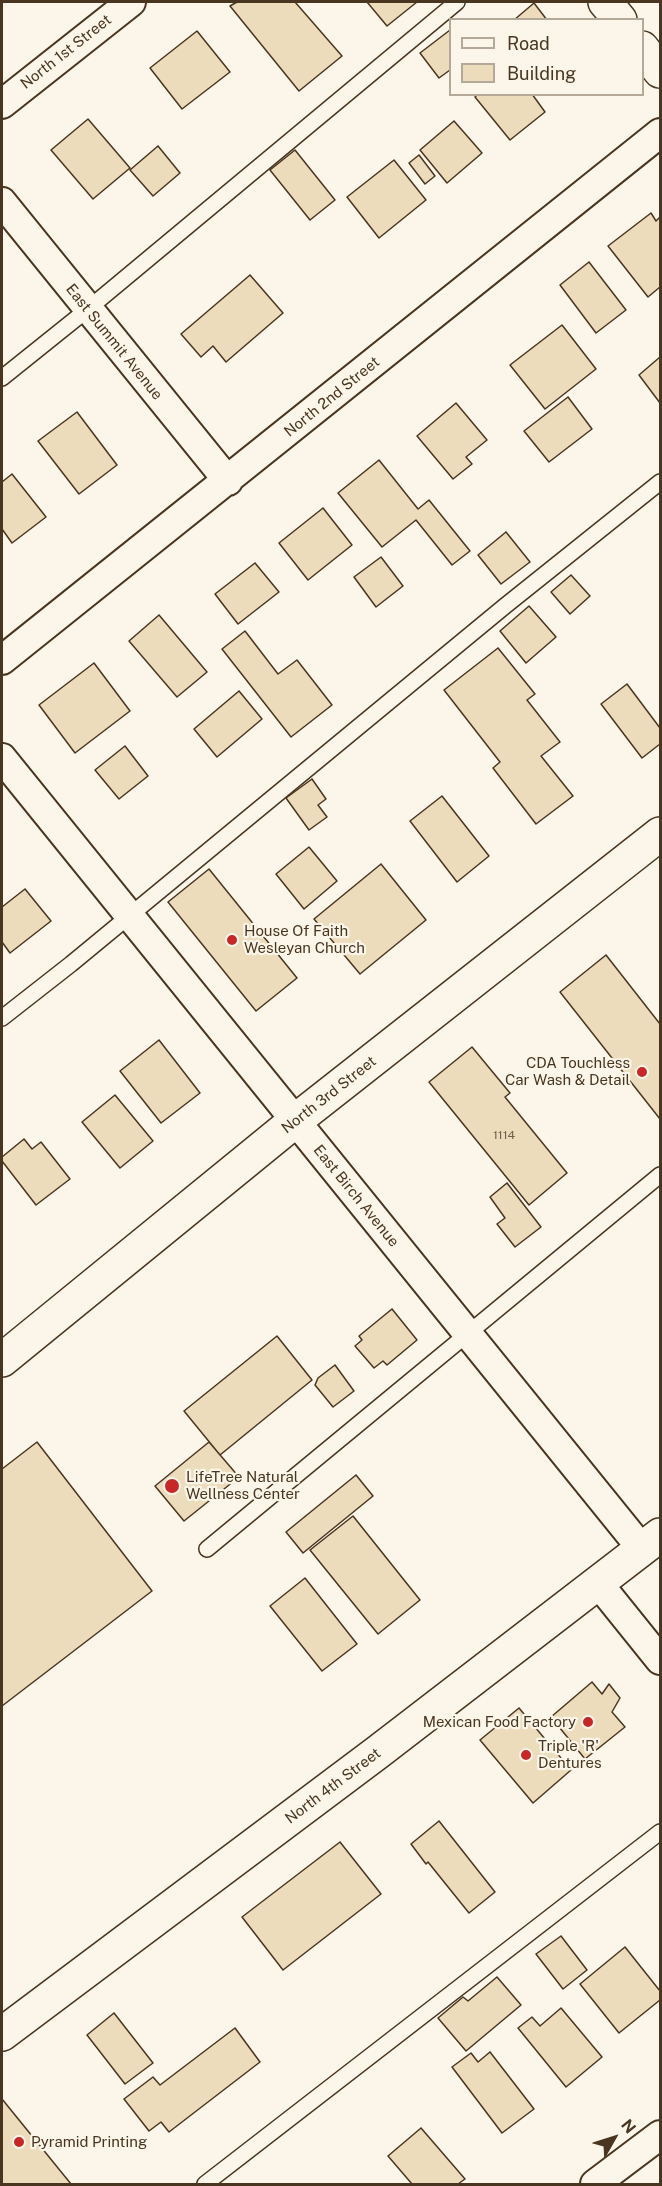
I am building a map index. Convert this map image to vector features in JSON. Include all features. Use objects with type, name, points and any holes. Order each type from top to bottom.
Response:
[{"type":"main road","points":[[605,2],[618,18]]},
{"type":"main road","points":[[644,51],[660,71]]},
{"type":"main road","name":"North 3rd Street","points":[[2,1360],[295,1121],[660,834]]},
{"type":"main road","name":"North 4th Street","points":[[2,2034],[370,1759],[651,1542]]},
{"type":"street","name":"North 1st Street","points":[[2,104],[131,2]]},
{"type":"street","name":"North 2nd Street","points":[[2,660],[660,133]]},
{"type":"street","name":"East Summit Avenue","points":[[2,202],[228,481]]},
{"type":"street","name":"East Birch Avenue","points":[[2,758],[467,1334],[651,1542]]},
{"type":"street","points":[[598,1583],[660,1660]]},
{"type":"street","points":[[596,2184],[660,2135]]},
{"type":"lane","points":[[2,378],[457,2]]},
{"type":"lane","points":[[2,1018],[486,621],[660,482]]},
{"type":"lane","points":[[207,1548],[660,1175]]},
{"type":"lane","points":[[205,2184],[660,1832]]},
{"type":"building","points":[[237,2],[295,2],[342,56],[299,91],[230,6]]},
{"type":"building","points":[[367,2],[417,2],[387,26]]},
{"type":"building","points":[[534,3],[545,18],[516,18]]},
{"type":"building","points":[[197,31],[230,72],[182,109],[150,68]]},
{"type":"building","points":[[449,31],[449,71],[439,78],[420,53]]},
{"type":"building","points":[[533,96],[545,112],[510,140],[475,97]]},
{"type":"building","points":[[88,119],[130,168],[93,199],[51,150]]},
{"type":"building","points":[[454,121],[482,153],[447,183],[420,150]]},
{"type":"building","points":[[158,146],[180,173],[153,196],[130,170]]},
{"type":"building","points":[[295,150],[335,200],[310,220],[270,170]]},
{"type":"building","points":[[419,155],[435,176],[425,184],[409,163]]},
{"type":"building","points":[[394,160],[426,200],[379,238],[347,197]]},
{"type":"building","points":[[651,213],[656,221],[660,217],[660,287],[648,297],[608,246]]},
{"type":"building","points":[[589,262],[626,310],[596,333],[560,285]]},
{"type":"building","points":[[250,275],[283,313],[226,362],[213,346],[201,357],[181,334]]},
{"type":"building","points":[[562,325],[596,369],[545,409],[510,365]]},
{"type":"building","points":[[660,357],[660,403],[639,375]]},
{"type":"building","points":[[568,397],[592,429],[549,462],[524,431]]},
{"type":"building","points":[[456,403],[487,440],[466,457],[472,464],[453,479],[417,436]]},
{"type":"building","points":[[77,412],[117,465],[79,494],[38,441]]},
{"type":"building","points":[[379,460],[418,509],[429,500],[470,551],[452,565],[416,520],[382,547],[338,493]]},
{"type":"building","points":[[12,474],[46,517],[12,543],[2,529],[2,482]]},
{"type":"building","points":[[323,508],[352,545],[308,580],[279,543]]},
{"type":"building","points":[[506,532],[530,562],[501,584],[478,555]]},
{"type":"building","points":[[381,557],[403,586],[376,607],[354,577]]},
{"type":"building","points":[[255,563],[279,592],[238,624],[215,594]]},
{"type":"building","points":[[571,575],[590,596],[570,614],[551,592]]},
{"type":"building","points":[[529,606],[556,637],[526,663],[500,631]]},
{"type":"building","points":[[159,615],[207,672],[177,697],[129,641]]},
{"type":"building","points":[[245,631],[278,674],[297,660],[332,705],[291,737],[222,649]]},
{"type":"building","points":[[498,648],[535,694],[527,700],[560,742],[541,756],[573,796],[536,824],[493,768],[500,762],[444,690]]},
{"type":"building","points":[[94,663],[130,711],[75,753],[39,705]]},
{"type":"building","points":[[627,684],[660,728],[660,744],[642,758],[601,704]]},
{"type":"building","points":[[239,691],[262,719],[217,757],[194,729]]},
{"type":"building","points":[[125,746],[148,776],[119,799],[95,770]]},
{"type":"building","points":[[312,779],[326,799],[318,805],[327,817],[309,830],[286,798]]},
{"type":"building","points":[[442,796],[489,856],[457,882],[410,821]]},
{"type":"building","points":[[309,847],[337,881],[304,909],[276,874]]},
{"type":"building","points":[[381,864],[426,920],[360,974],[314,919]]},
{"type":"building","name":"House Of Faith Wesleyan Church","points":[[209,869],[297,978],[256,1011],[168,902]]},
{"type":"building","points":[[25,889],[51,921],[10,953],[2,942],[2,907]]},
{"type":"building","name":"CDA Touchless Car Wash & Detail","points":[[606,955],[660,1024],[660,1119],[560,992]]},
{"type":"building","points":[[159,1040],[200,1093],[161,1123],[120,1071]]},
{"type":"building","points":[[472,1047],[510,1093],[505,1097],[567,1173],[529,1205],[429,1082]]},
{"type":"building","points":[[115,1095],[153,1141],[120,1168],[82,1122]]},
{"type":"building","points":[[24,1139],[32,1149],[41,1142],[70,1179],[36,1205],[2,1161],[2,1157]]},
{"type":"building","points":[[507,1183],[541,1227],[515,1247],[497,1224],[505,1218],[490,1197]]},
{"type":"building","points":[[392,1309],[417,1340],[387,1365],[383,1361],[374,1368],[355,1346],[362,1340],[359,1336]]},
{"type":"building","points":[[277,1336],[312,1380],[220,1455],[184,1411]]},
{"type":"building","points":[[335,1365],[354,1391],[333,1407],[315,1385],[318,1378]]},
{"type":"building","points":[[37,1442],[152,1591],[2,1706],[2,1469]]},
{"type":"building","points":[[209,1442],[239,1477],[184,1521],[155,1486]]},
{"type":"building","points":[[356,1475],[373,1496],[303,1553],[286,1532]]},
{"type":"building","points":[[353,1516],[420,1600],[378,1634],[310,1550]]},
{"type":"building","points":[[305,1578],[357,1644],[322,1671],[270,1606]]},
{"type":"building","name":"Mexican Food Factory","points":[[592,1682],[602,1694],[609,1684],[620,1698],[612,1712],[625,1727],[585,1759],[551,1717]]},
{"type":"building","name":"Triple 'R' Dentures","points":[[519,1708],[571,1770],[533,1803],[480,1740]]},
{"type":"building","points":[[439,1821],[495,1892],[469,1913],[411,1844]]},
{"type":"building","points":[[340,1842],[381,1894],[283,1970],[242,1917]]},
{"type":"building","points":[[561,1936],[587,1970],[563,1989],[536,1954]]},
{"type":"building","points":[[625,1947],[660,1991],[660,2000],[619,2033],[580,1984]]},
{"type":"building","points":[[497,1977],[521,2005],[466,2051],[438,2018],[463,1997],[468,2001]]},
{"type":"building","points":[[561,2008],[602,2057],[566,2087],[518,2028],[532,2017],[540,2026]]},
{"type":"building","points":[[114,2013],[153,2063],[125,2084],[87,2035]]},
{"type":"building","points":[[235,2028],[260,2062],[169,2132],[161,2122],[149,2131],[124,2099],[153,2077],[160,2085]]},
{"type":"building","points":[[490,2052],[534,2109],[502,2133],[452,2067],[471,2053],[478,2062]]},
{"type":"building","name":"Pyramid Printing","points":[[2,2099],[71,2184],[2,2184]]},
{"type":"building","points":[[421,2128],[465,2179],[458,2184],[412,2184],[388,2156]]},
{"type":"place","name":"House Of Faith Wesleyan Church","points":[[232,940]]},
{"type":"place","name":"CDA Touchless Car Wash & Detail","points":[[642,1072]]},
{"type":"place","name":"LifeTree Natural Wellness Center","points":[[172,1486]]},
{"type":"place","name":"Mexican Food Factory","points":[[588,1722]]},
{"type":"place","name":"Triple 'R' Dentures","points":[[526,1755]]},
{"type":"place","name":"Pyramid Printing","points":[[19,2142]]}]
